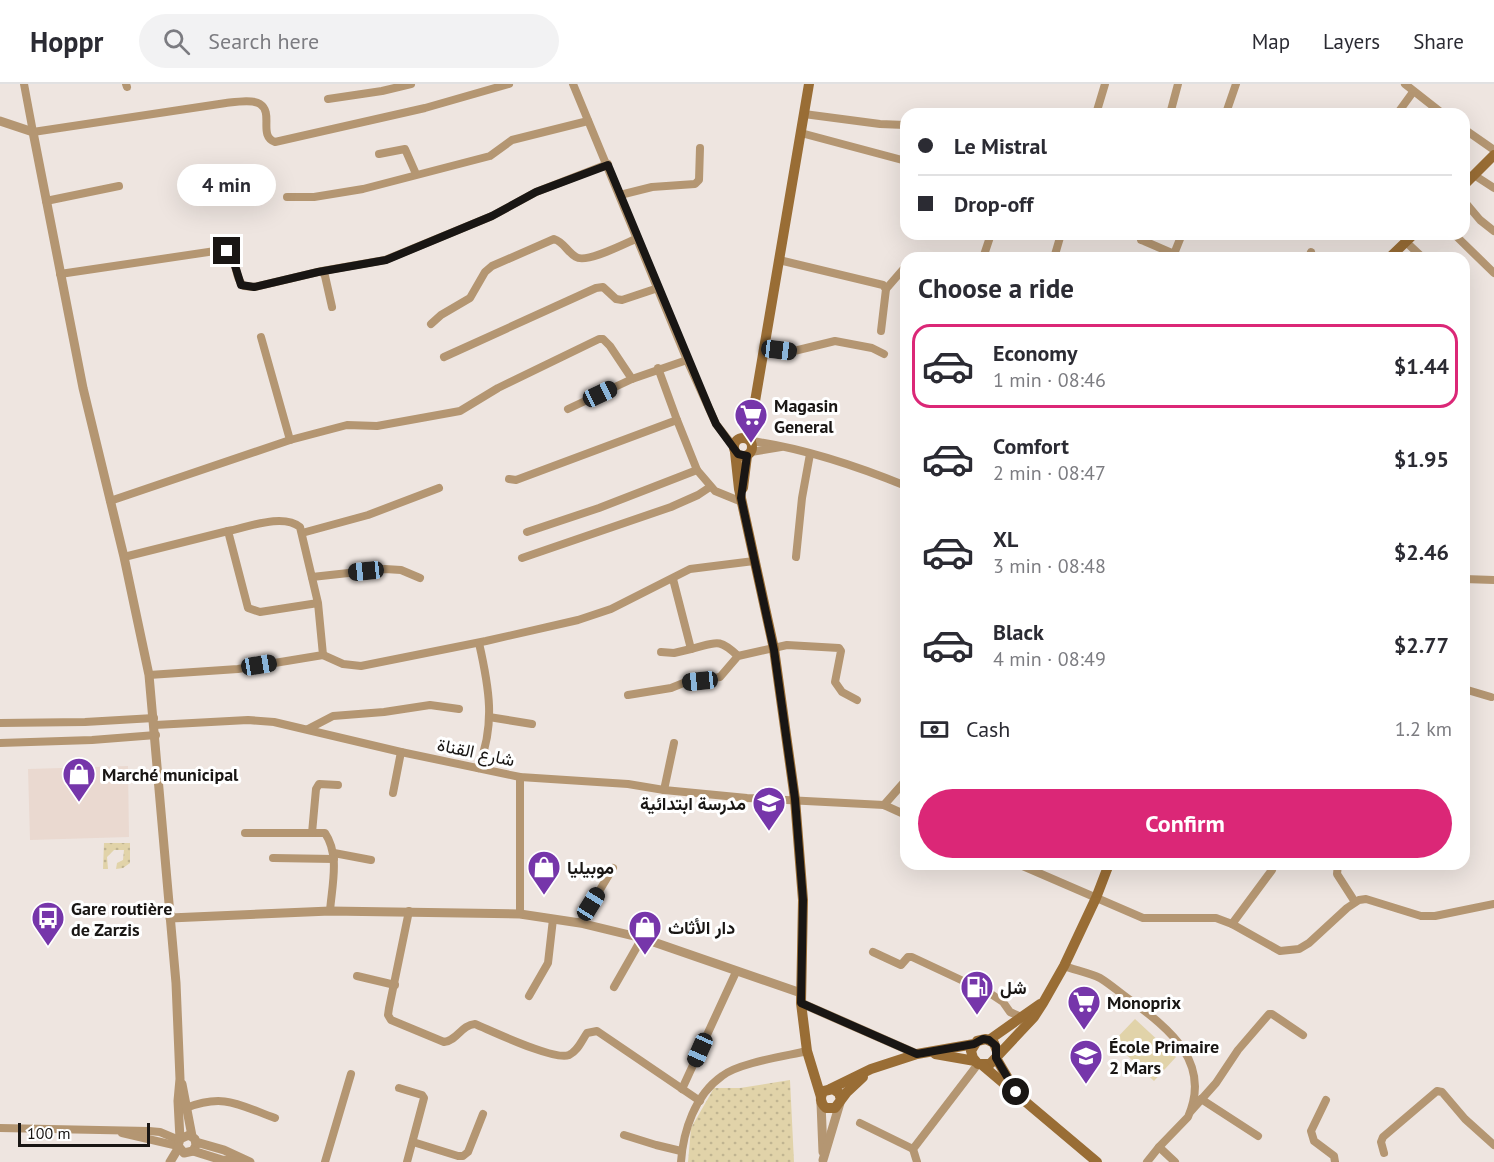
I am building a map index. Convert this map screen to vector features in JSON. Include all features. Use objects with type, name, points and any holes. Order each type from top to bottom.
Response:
[{"type":"main road","points":[[742,500],[752,419],[809,84]]},
{"type":"main road","points":[[1470,179],[1494,155]]},
{"type":"main road","points":[[1395,252],[1408,240]]},
{"type":"main road","points":[[748,446],[735,441],[737,477],[774,650],[795,799],[803,900],[801,998],[807,1051],[811,1069],[825,1095],[829,1109],[835,1108],[871,1069]]},
{"type":"main road","points":[[735,450],[741,456],[748,446]]},
{"type":"main road","points":[[923,1053],[978,1064],[990,1064],[1034,1017],[1043,1003],[1064,966],[1107,870]]},
{"type":"main road","points":[[825,1095],[871,1069],[923,1053],[989,1040],[1043,1003]]},
{"type":"main road","points":[[989,1040],[996,1046],[997,1056],[1016,1092]]},
{"type":"main road","points":[[974,1044],[971,1055],[978,1064],[1016,1092],[1097,1162]]},
{"type":"main road","points":[[825,1095],[836,1091],[840,1101]]},
{"type":"street","points":[[24,84],[83,388],[124,557],[149,675],[176,983],[180,1079],[179,1143],[184,1153],[192,1149],[224,1150],[250,1162]]},
{"type":"street","points":[[328,99],[411,84]]},
{"type":"street","points":[[0,121],[33,132],[226,103],[253,102],[259,103],[265,110],[268,137],[275,142],[425,108],[509,84]]},
{"type":"street","points":[[575,84],[687,360],[716,424],[735,450]]},
{"type":"street","points":[[1098,108],[1105,84]]},
{"type":"street","points":[[1172,108],[1178,84]]},
{"type":"street","points":[[1228,108],[1236,84]]},
{"type":"street","points":[[1405,84],[1435,108]]},
{"type":"street","points":[[1401,108],[1413,92]]},
{"type":"street","points":[[804,114],[900,125]]},
{"type":"street","points":[[287,197],[314,197],[344,193],[490,156],[513,140],[588,120]]},
{"type":"street","points":[[801,133],[900,159]]},
{"type":"street","points":[[1470,133],[1494,150]]},
{"type":"street","points":[[620,195],[652,187],[695,184],[699,180],[700,148]]},
{"type":"street","points":[[379,154],[405,149],[416,174]]},
{"type":"street","points":[[60,274],[222,250],[232,256],[238,280],[244,286],[254,287],[322,271],[386,260],[492,216],[536,192],[608,165]]},
{"type":"street","points":[[1474,175],[1494,188]]},
{"type":"street","points":[[46,201],[119,186]]},
{"type":"street","points":[[1470,208],[1494,231]]},
{"type":"street","points":[[431,324],[441,315],[470,298],[484,272],[554,239],[561,242],[575,257],[582,259],[638,238]]},
{"type":"street","points":[[1143,240],[1167,252]]},
{"type":"street","points":[[1460,240],[1494,273]]},
{"type":"street","points":[[779,260],[883,285],[886,289]]},
{"type":"street","points":[[322,271],[332,306]]},
{"type":"street","points":[[881,331],[886,289],[900,273]]},
{"type":"street","points":[[444,357],[603,286],[616,299],[622,300],[658,288]]},
{"type":"street","points":[[261,337],[290,440]]},
{"type":"street","points":[[110,501],[290,440],[347,425],[377,426],[460,411],[498,388],[599,339],[603,339],[610,346],[632,378]]},
{"type":"street","points":[[764,348],[794,351],[835,341],[872,348],[884,354]]},
{"type":"street","points":[[568,409],[632,378],[687,360]]},
{"type":"street","points":[[658,368],[697,470],[710,487],[723,495],[742,500]]},
{"type":"street","points":[[509,479],[516,480],[677,420]]},
{"type":"street","points":[[748,446],[785,447],[861,469],[900,484]]},
{"type":"street","points":[[796,557],[802,498],[810,454]]},
{"type":"street","points":[[527,532],[599,508],[697,470]]},
{"type":"street","points":[[522,558],[671,507],[710,487]]},
{"type":"street","points":[[302,532],[368,515],[439,488]]},
{"type":"street","points":[[124,557],[282,519],[295,522],[302,532],[318,603],[323,655]]},
{"type":"street","points":[[228,531],[249,608],[260,612],[318,603]]},
{"type":"street","points":[[149,675],[238,669],[323,655],[343,664],[361,666],[479,643],[578,620],[600,613],[690,569],[754,561]]},
{"type":"street","points":[[312,577],[384,569],[401,570],[420,578]]},
{"type":"street","points":[[673,579],[691,649]]},
{"type":"street","points":[[1470,579],[1494,580]]},
{"type":"street","points":[[661,652],[674,653],[718,642],[738,656]]},
{"type":"street","points":[[478,768],[489,732],[486,675],[479,643]]},
{"type":"street","points":[[628,695],[720,677],[738,656],[774,650],[787,645],[839,648],[841,651],[835,682],[842,692],[857,700]]},
{"type":"street","points":[[1470,692],[1491,697]]},
{"type":"street","points":[[308,729],[333,716],[430,705],[459,709]]},
{"type":"street","points":[[489,717],[532,724]]},
{"type":"street","name":"شارع القناة","points":[[155,726],[248,720],[274,722],[520,777],[628,784],[664,790],[766,799],[884,805]]},
{"type":"street","points":[[0,723],[85,722],[155,726]]},
{"type":"street","points":[[0,743],[92,740],[155,726]]},
{"type":"street","points":[[664,790],[674,743]]},
{"type":"street","points":[[393,794],[401,752]]},
{"type":"street","points":[[520,777],[520,914]]},
{"type":"street","points":[[312,833],[316,789],[319,784],[338,785]]},
{"type":"street","points":[[900,787],[884,805],[900,812]]},
{"type":"street","points":[[245,833],[325,833],[330,840],[334,856],[330,910]]},
{"type":"street","points":[[273,858],[334,856],[370,860]]},
{"type":"street","points":[[580,922],[614,868]]},
{"type":"street","points":[[1032,870],[1143,918],[1216,918],[1232,924],[1280,951],[1299,949],[1309,943],[1355,902],[1366,899],[1421,916],[1435,916],[1494,904]]},
{"type":"street","points":[[1232,924],[1272,870]]},
{"type":"street","points":[[1337,870],[1337,874],[1355,902]]},
{"type":"street","points":[[170,918],[330,910],[520,914],[580,922],[642,938],[736,972],[801,998],[923,1053]]},
{"type":"street","points":[[410,912],[389,1008],[389,1018],[399,1025],[448,1042],[457,1036],[466,1025],[475,1024],[540,1050],[565,1056],[574,1052],[587,1033],[597,1031],[700,1101]]},
{"type":"street","points":[[529,996],[548,963],[553,919]]},
{"type":"street","points":[[614,987],[642,938]]},
{"type":"street","points":[[873,952],[902,965],[908,957],[912,957],[991,994],[1003,1002],[1010,1012],[1021,1017]]},
{"type":"street","points":[[1064,966],[1099,978],[1157,1020],[1188,1055],[1194,1071],[1194,1094],[1190,1112],[1147,1162]]},
{"type":"street","points":[[682,1089],[736,972]]},
{"type":"street","points":[[357,975],[395,985]]},
{"type":"street","points":[[1190,1112],[1216,1083],[1238,1050],[1269,1014],[1303,1035]]},
{"type":"street","points":[[681,1162],[686,1127],[700,1101],[721,1076],[728,1072],[807,1051]]},
{"type":"street","points":[[913,1149],[978,1064]]},
{"type":"street","points":[[326,1162],[351,1074]]},
{"type":"street","points":[[180,1079],[192,1149]]},
{"type":"street","points":[[399,1088],[422,1095],[424,1098],[407,1162]]},
{"type":"street","points":[[1384,1154],[1381,1142],[1383,1137],[1437,1091],[1442,1092],[1465,1119],[1494,1144]]},
{"type":"street","points":[[823,1161],[825,1095]]},
{"type":"street","points":[[1201,1099],[1258,1136]]},
{"type":"street","points":[[1326,1100],[1311,1131],[1314,1141],[1334,1156],[1335,1162]]},
{"type":"street","points":[[186,1108],[200,1102],[229,1101],[275,1118]]},
{"type":"street","points":[[823,1161],[840,1101]]},
{"type":"street","points":[[413,1142],[458,1156],[463,1155],[468,1152],[483,1114]]},
{"type":"street","points":[[860,1123],[913,1149],[917,1162]]},
{"type":"street","points":[[0,1128],[138,1130],[160,1132],[179,1143]]},
{"type":"street","points":[[170,1162],[179,1143],[186,1135],[192,1149],[222,1160]]},
{"type":"street","points":[[624,1135],[681,1151]]},
{"type":"street","points":[[1159,1147],[1175,1162]]},
{"type":"street","points":[[204,1162],[222,1160],[244,1162]]},
{"type":"shaded area","name":"Marché municipal","points":[[128,766],[129,837],[30,840],[28,769]]},
{"type":"shaded area","points":[[104,843],[130,843],[130,863],[123,868],[116,869],[117,863],[123,860],[124,850],[114,850],[107,857],[108,869],[103,869]]},
{"type":"shaded area","points":[[1135,1019],[1176,1057],[1154,1081],[1113,1042]]},
{"type":"shaded area","points":[[790,1080],[794,1162],[688,1162],[691,1128],[714,1088],[740,1088]]},
{"type":"place","name":"Magasin General","points":[[751,444]]},
{"type":"place","name":"Marché municipal","points":[[79,803]]},
{"type":"place","name":"مدرسة ابتدائية","points":[[769,832]]},
{"type":"place","name":"موبيليا","points":[[544,896]]},
{"type":"place","name":"Gare routière de Zarzis","points":[[48,947]]},
{"type":"place","name":"دار الأثاث","points":[[645,956]]},
{"type":"place","name":"شل","points":[[977,1016]]},
{"type":"place","name":"Monoprix","points":[[1084,1031]]},
{"type":"place","name":"École Primaire 2 Mars","points":[[1086,1085]]},
{"type":"route","points":[[227,251],[232,256],[241,285],[254,287],[318,272],[386,260],[492,216],[536,192],[608,165],[687,360],[716,424],[734,447],[735,452],[741,456],[747,456],[741,498],[774,650],[795,799],[803,900],[801,1003],[917,1054],[974,1044],[983,1039],[989,1040],[996,1046],[998,1054],[996,1058],[1016,1092]]}]
